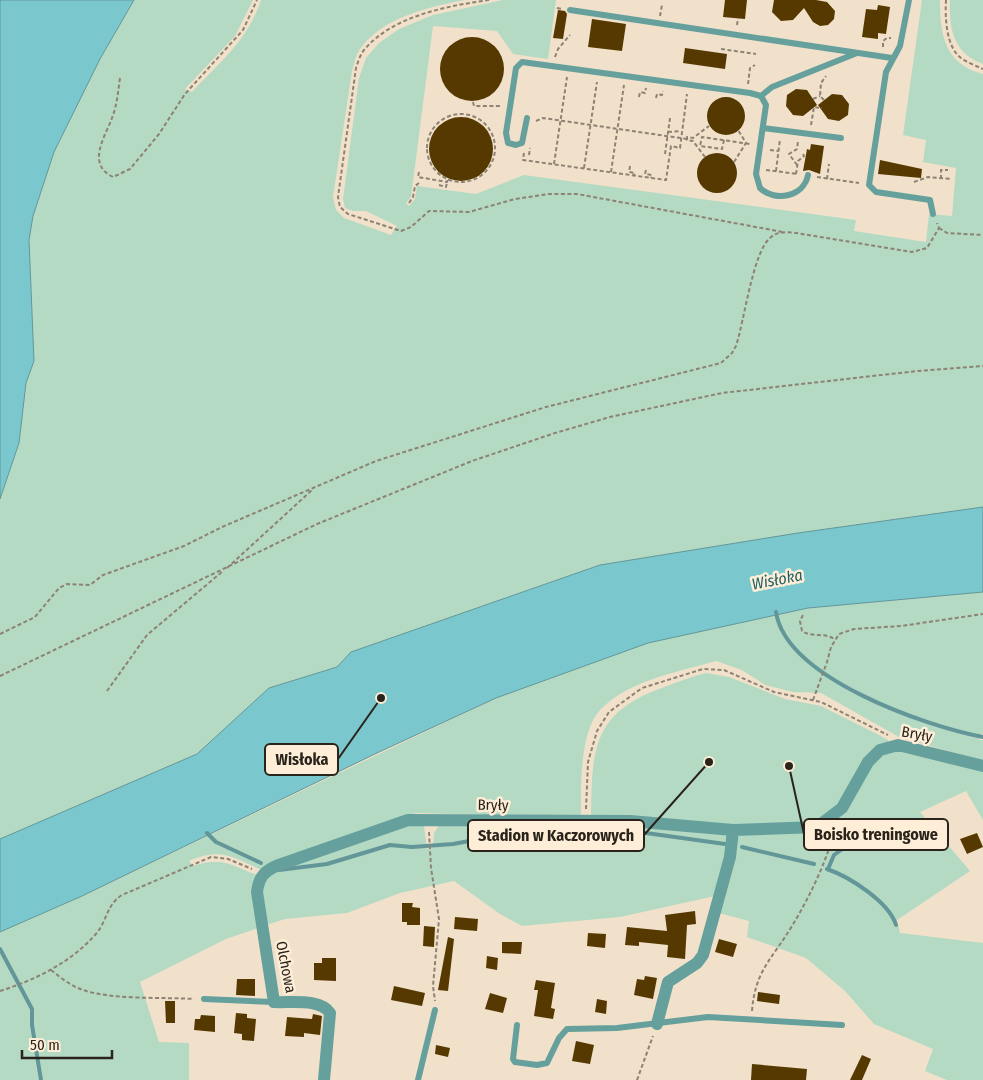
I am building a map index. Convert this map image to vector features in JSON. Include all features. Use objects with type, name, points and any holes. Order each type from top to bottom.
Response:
[{"type":"street","name":"Bryły","points":[[263,874],[276,866],[408,820],[630,821],[734,830],[817,826],[838,812],[852,793],[873,755],[880,750],[893,746],[913,747],[983,766]]},
{"type":"street","points":[[657,1024],[668,982],[697,963],[703,955],[730,857],[734,830]]},
{"type":"street","name":"Olchowa","points":[[263,874],[257,892],[274,1002],[320,1004],[327,1008],[331,1020],[324,1080]]},
{"type":"lane","points":[[909,0],[900,46],[886,72],[869,185],[876,192],[930,200],[934,214]]},
{"type":"lane","points":[[570,10],[892,58]]},
{"type":"lane","points":[[761,96],[772,87],[858,53]]},
{"type":"lane","points":[[526,118],[522,143],[516,145],[508,143],[506,133],[517,65],[526,62],[750,93],[761,96],[766,105],[756,174],[762,190],[785,195],[795,194],[802,189],[808,175]]},
{"type":"lane","points":[[763,128],[841,138]]},
{"type":"lane","points":[[204,999],[274,1002]]},
{"type":"lane","points":[[418,1080],[435,1010]]},
{"type":"lane","points":[[517,1025],[513,1058],[515,1062],[537,1065],[547,1063],[559,1038],[567,1028],[617,1028],[708,1017],[842,1025]]},
{"type":"path","points":[[120,78],[118,97],[112,118],[99,146],[99,163],[105,173],[112,177],[130,169],[159,134],[185,94],[244,30],[257,0]]},
{"type":"path","points":[[489,0],[442,8],[411,19],[381,34],[362,51],[356,68],[338,197],[340,207],[348,214],[363,217],[400,231],[411,227],[429,211],[469,212],[532,196],[576,194],[782,232],[912,252],[927,248],[939,228]]},
{"type":"path","points":[[946,0],[949,36],[955,53],[983,69]]},
{"type":"path","points":[[660,18],[662,5]]},
{"type":"path","points":[[736,29],[738,18]]},
{"type":"path","points":[[553,65],[558,49],[570,35]]},
{"type":"path","points":[[882,50],[884,41],[887,38],[894,38]]},
{"type":"path","points":[[720,49],[756,54]]},
{"type":"path","points":[[820,96],[822,82],[832,67],[830,64]]},
{"type":"path","points":[[747,86],[750,68],[755,65]]},
{"type":"path","points":[[554,164],[567,80]]},
{"type":"path","points":[[584,167],[596,85]]},
{"type":"path","points":[[667,146],[680,148],[687,88]]},
{"type":"path","points":[[611,172],[623,89]]},
{"type":"path","points":[[639,97],[643,92]]},
{"type":"path","points":[[656,98],[657,94],[661,95]]},
{"type":"path","points":[[813,99],[820,96]]},
{"type":"path","points":[[820,96],[824,100]]},
{"type":"path","points":[[473,102],[474,106],[505,107]]},
{"type":"path","points":[[810,131],[813,107],[822,108]]},
{"type":"path","points":[[418,178],[464,182],[479,176],[490,164],[494,149],[491,134],[478,119],[464,114],[444,119],[431,133],[427,152],[435,171],[447,180]]},
{"type":"path","points":[[535,122],[543,118],[668,136],[681,136],[693,141],[705,158]]},
{"type":"path","points":[[665,154],[670,118]]},
{"type":"path","points":[[687,139],[693,138],[709,126]]},
{"type":"path","points":[[669,132],[681,130]]},
{"type":"path","points":[[738,130],[746,143]]},
{"type":"path","points":[[776,171],[781,136]]},
{"type":"path","points":[[796,163],[789,154],[796,149],[798,136]]},
{"type":"path","points":[[724,140],[722,149],[700,146],[702,137],[756,144]]},
{"type":"path","points":[[734,162],[746,143]]},
{"type":"path","points":[[524,153],[523,160],[584,167],[666,180],[671,146]]},
{"type":"path","points":[[494,149],[499,147]]},
{"type":"path","points":[[770,150],[778,151]]},
{"type":"path","points":[[796,163],[804,156],[803,154]]},
{"type":"path","points":[[760,169],[797,174],[794,155]]},
{"type":"path","points":[[827,179],[829,164]]},
{"type":"path","points":[[630,166],[629,172],[635,173],[634,176]]},
{"type":"path","points":[[646,170],[646,174],[652,175],[651,178]]},
{"type":"path","points":[[941,180],[941,170],[948,170]]},
{"type":"path","points":[[408,203],[413,197],[414,186],[418,182],[419,172]]},
{"type":"path","points":[[914,182],[928,177],[941,180],[952,179]]},
{"type":"path","points":[[821,178],[862,183]]},
{"type":"path","points":[[439,185],[446,186],[447,180]]},
{"type":"path","points":[[934,214],[939,228],[947,233],[983,234]]},
{"type":"path","points":[[0,634],[35,617],[59,588],[67,584],[90,585],[103,575],[184,546],[222,527],[376,462],[448,436],[546,407],[721,363],[727,359],[736,346],[758,260],[764,245],[770,237],[782,232]]},
{"type":"path","points":[[0,676],[317,524],[472,461],[610,417],[722,393],[917,371],[983,366]]},
{"type":"path","points":[[108,691],[147,635],[225,569],[314,489]]},
{"type":"path","points":[[813,700],[834,639],[839,634],[854,629],[901,626],[983,614]]},
{"type":"path","points":[[803,615],[800,621],[802,631],[807,634],[830,636],[834,639]]},
{"type":"path","points":[[586,821],[588,762],[596,731],[609,712],[622,700],[642,688],[703,669],[713,668],[737,675],[774,692],[813,700],[884,733],[889,736],[893,746]]},
{"type":"path","points":[[751,1019],[754,989],[770,955],[791,928],[817,880],[832,842],[838,812]]},
{"type":"path","points":[[430,840],[430,852],[440,919],[433,986],[435,1010]]},
{"type":"path","points":[[0,991],[39,977],[51,970],[94,936],[103,924],[113,901],[200,860],[211,857],[228,859],[263,874]]},
{"type":"path","points":[[51,970],[66,982],[85,991],[117,995],[204,999]]},
{"type":"path","points":[[637,1080],[657,1024]]},
{"type":"green space","points":[[134,0],[253,0],[235,36],[185,89],[192,92],[241,39],[249,27],[261,0],[465,0],[422,10],[394,21],[370,38],[360,49],[355,60],[333,197],[336,210],[344,218],[391,235],[397,226],[366,211],[353,211],[345,208],[343,199],[359,78],[366,58],[379,43],[399,29],[433,15],[503,0],[556,0],[548,59],[513,54],[497,31],[433,26],[411,197],[406,203],[409,206],[415,199],[417,186],[476,194],[524,175],[856,220],[854,231],[926,242],[929,214],[952,216],[956,168],[923,162],[926,140],[903,135],[922,0],[940,0],[941,25],[947,47],[960,63],[983,74],[983,507],[798,533],[600,565],[351,652],[337,667],[270,688],[197,754],[0,839],[0,499],[19,443],[26,382],[34,361],[29,240],[33,216],[54,152],[100,59]]},
{"type":"green space","points":[[950,0],[983,0],[983,64],[973,59],[959,47],[952,30]]},
{"type":"green space","points":[[983,592],[983,733],[979,740],[983,740],[983,761],[899,737],[821,693],[793,692],[765,685],[742,670],[716,661],[670,673],[625,691],[600,710],[593,720],[588,732],[583,761],[581,818],[416,813],[278,862],[262,870],[226,855],[218,854],[189,861],[193,866],[211,862],[226,863],[257,875],[258,928],[226,939],[140,982],[159,1042],[189,1043],[189,1080],[0,1080],[0,932],[82,896],[496,698],[648,643],[808,608]]},
{"type":"green space","points":[[706,673],[729,677],[785,699],[821,706],[879,735],[888,740],[888,743],[839,805],[817,822],[759,827],[591,817],[592,774],[595,755],[600,738],[608,724],[620,711],[637,699],[688,678]]},
{"type":"green space","points":[[893,749],[983,769],[983,820],[966,791],[920,812],[970,871],[897,920],[900,933],[983,943],[983,1080],[947,1080],[925,1071],[933,1049],[874,1024],[845,991],[806,958],[747,937],[749,921],[719,913],[738,835],[825,827],[876,759]]},
{"type":"green space","points":[[414,823],[424,826],[427,849],[433,848],[434,833],[440,824],[638,825],[724,834],[727,836],[724,863],[715,896],[620,917],[522,926],[500,914],[454,881],[400,893],[347,913],[285,919],[266,925],[262,883],[268,874]]},
{"type":"water","points":[[0,0],[134,0],[100,59],[54,152],[33,216],[29,240],[34,361],[26,383],[19,443],[0,499]]},
{"type":"water","points":[[983,507],[983,592],[808,608],[648,643],[496,698],[377,753],[82,896],[0,932],[0,839],[197,754],[269,688],[337,667],[351,652],[600,565],[798,533]]},
{"type":"building","points":[[725,0],[747,0],[745,19],[723,17]]},
{"type":"building","points":[[774,0],[816,0],[827,2],[835,11],[834,19],[828,25],[820,26],[813,22],[804,8],[793,20],[781,21],[772,12]]},
{"type":"building","points":[[878,5],[890,7],[886,34],[878,33],[878,39],[862,37],[866,9],[877,10]]},
{"type":"building","points":[[558,10],[565,11],[567,14],[563,39],[553,38]]},
{"type":"building","points":[[592,19],[626,24],[622,51],[588,47]]},
{"type":"building","points":[[466,37],[478,37],[495,46],[502,57],[504,69],[502,81],[495,92],[478,101],[466,101],[454,96],[445,87],[440,75],[440,63],[445,51],[454,42]]},
{"type":"building","points":[[685,48],[727,54],[725,69],[683,63]]},
{"type":"building","points":[[796,89],[807,90],[817,105],[803,116],[793,115],[786,106],[787,95]]},
{"type":"building","points":[[832,94],[842,95],[849,104],[848,115],[839,121],[828,119],[818,105]]},
{"type":"building","points":[[726,97],[740,102],[745,116],[740,130],[726,135],[712,130],[707,116],[712,102]]},
{"type":"building","points":[[461,117],[479,123],[487,131],[493,149],[487,167],[479,175],[461,181],[443,175],[435,167],[429,149],[435,131],[443,123]]},
{"type":"building","points":[[811,144],[824,146],[820,174],[809,170],[803,171],[807,149],[810,150]]},
{"type":"building","points":[[721,153],[728,156],[734,162],[737,173],[736,181],[728,190],[721,193],[713,193],[706,190],[698,181],[697,169],[700,162],[709,154]]},
{"type":"building","points":[[880,160],[922,169],[921,178],[878,174]]},
{"type":"building","points":[[977,833],[983,847],[967,854],[960,839]]},
{"type":"building","points":[[402,903],[413,903],[412,907],[420,908],[420,925],[407,925],[407,922],[402,922]]},
{"type":"building","points":[[695,911],[696,924],[687,925],[685,959],[667,957],[668,945],[639,942],[639,946],[625,945],[627,927],[667,931],[665,915]]},
{"type":"building","points":[[455,917],[478,919],[477,931],[454,929]]},
{"type":"building","points":[[424,926],[435,927],[434,947],[423,946]]},
{"type":"building","points":[[588,933],[606,934],[605,948],[587,946]]},
{"type":"building","points":[[448,937],[454,939],[448,991],[438,990]]},
{"type":"building","points":[[719,939],[737,944],[733,957],[715,952]]},
{"type":"building","points":[[502,942],[522,942],[521,954],[502,953]]},
{"type":"building","points":[[487,956],[498,958],[497,970],[486,968]]},
{"type":"building","points":[[322,958],[336,958],[336,981],[314,980],[314,963],[322,963]]},
{"type":"building","points":[[645,976],[657,978],[653,999],[634,995],[637,979],[644,980]]},
{"type":"building","points":[[237,979],[255,979],[255,996],[236,995]]},
{"type":"building","points":[[536,980],[555,983],[551,1008],[555,1009],[553,1019],[534,1016],[538,990],[534,990]]},
{"type":"building","points":[[394,986],[425,993],[422,1006],[391,1000]]},
{"type":"building","points":[[758,992],[780,995],[779,1004],[757,1001]]},
{"type":"building","points":[[490,993],[507,998],[503,1013],[485,1009]]},
{"type":"building","points":[[597,999],[607,1001],[606,1014],[595,1012]]},
{"type":"building","points":[[165,1001],[175,1001],[175,1023],[166,1023]]},
{"type":"building","points":[[236,1013],[247,1014],[247,1018],[256,1019],[254,1041],[242,1040],[242,1034],[234,1033]]},
{"type":"building","points":[[313,1014],[322,1016],[320,1035],[304,1033],[304,1037],[285,1036],[287,1017],[312,1019]]},
{"type":"building","points":[[201,1015],[215,1016],[215,1032],[194,1030],[195,1019],[200,1019]]},
{"type":"building","points":[[576,1041],[594,1045],[590,1064],[572,1061]]},
{"type":"building","points":[[436,1045],[450,1048],[448,1057],[435,1054]]},
{"type":"building","points":[[862,1055],[871,1059],[862,1080],[850,1080]]},
{"type":"building","points":[[752,1064],[807,1069],[806,1080],[751,1080]]},
{"type":"waterway","points":[[776,612],[785,636],[804,658],[831,678],[861,695],[895,710],[928,722],[983,737]]},
{"type":"waterway","points":[[828,869],[834,855],[856,839],[868,824],[873,822],[897,821],[912,825],[943,844]]},
{"type":"waterway","points":[[279,870],[327,864],[390,845],[412,847],[453,844],[507,834],[639,832],[725,844]]},
{"type":"waterway","points":[[207,833],[216,842],[261,863]]},
{"type":"waterway","points":[[742,847],[814,864]]},
{"type":"waterway","points":[[827,869],[868,891],[886,908],[896,925]]},
{"type":"waterway","points":[[0,949],[32,1009],[32,1025],[41,1080]]},
{"type":"place","name":"Wisłoka","points":[[381,698]]},
{"type":"place","name":"Stadion w Kaczorowych","points":[[709,762]]},
{"type":"place","name":"Boisko treningowe","points":[[789,766]]}]
